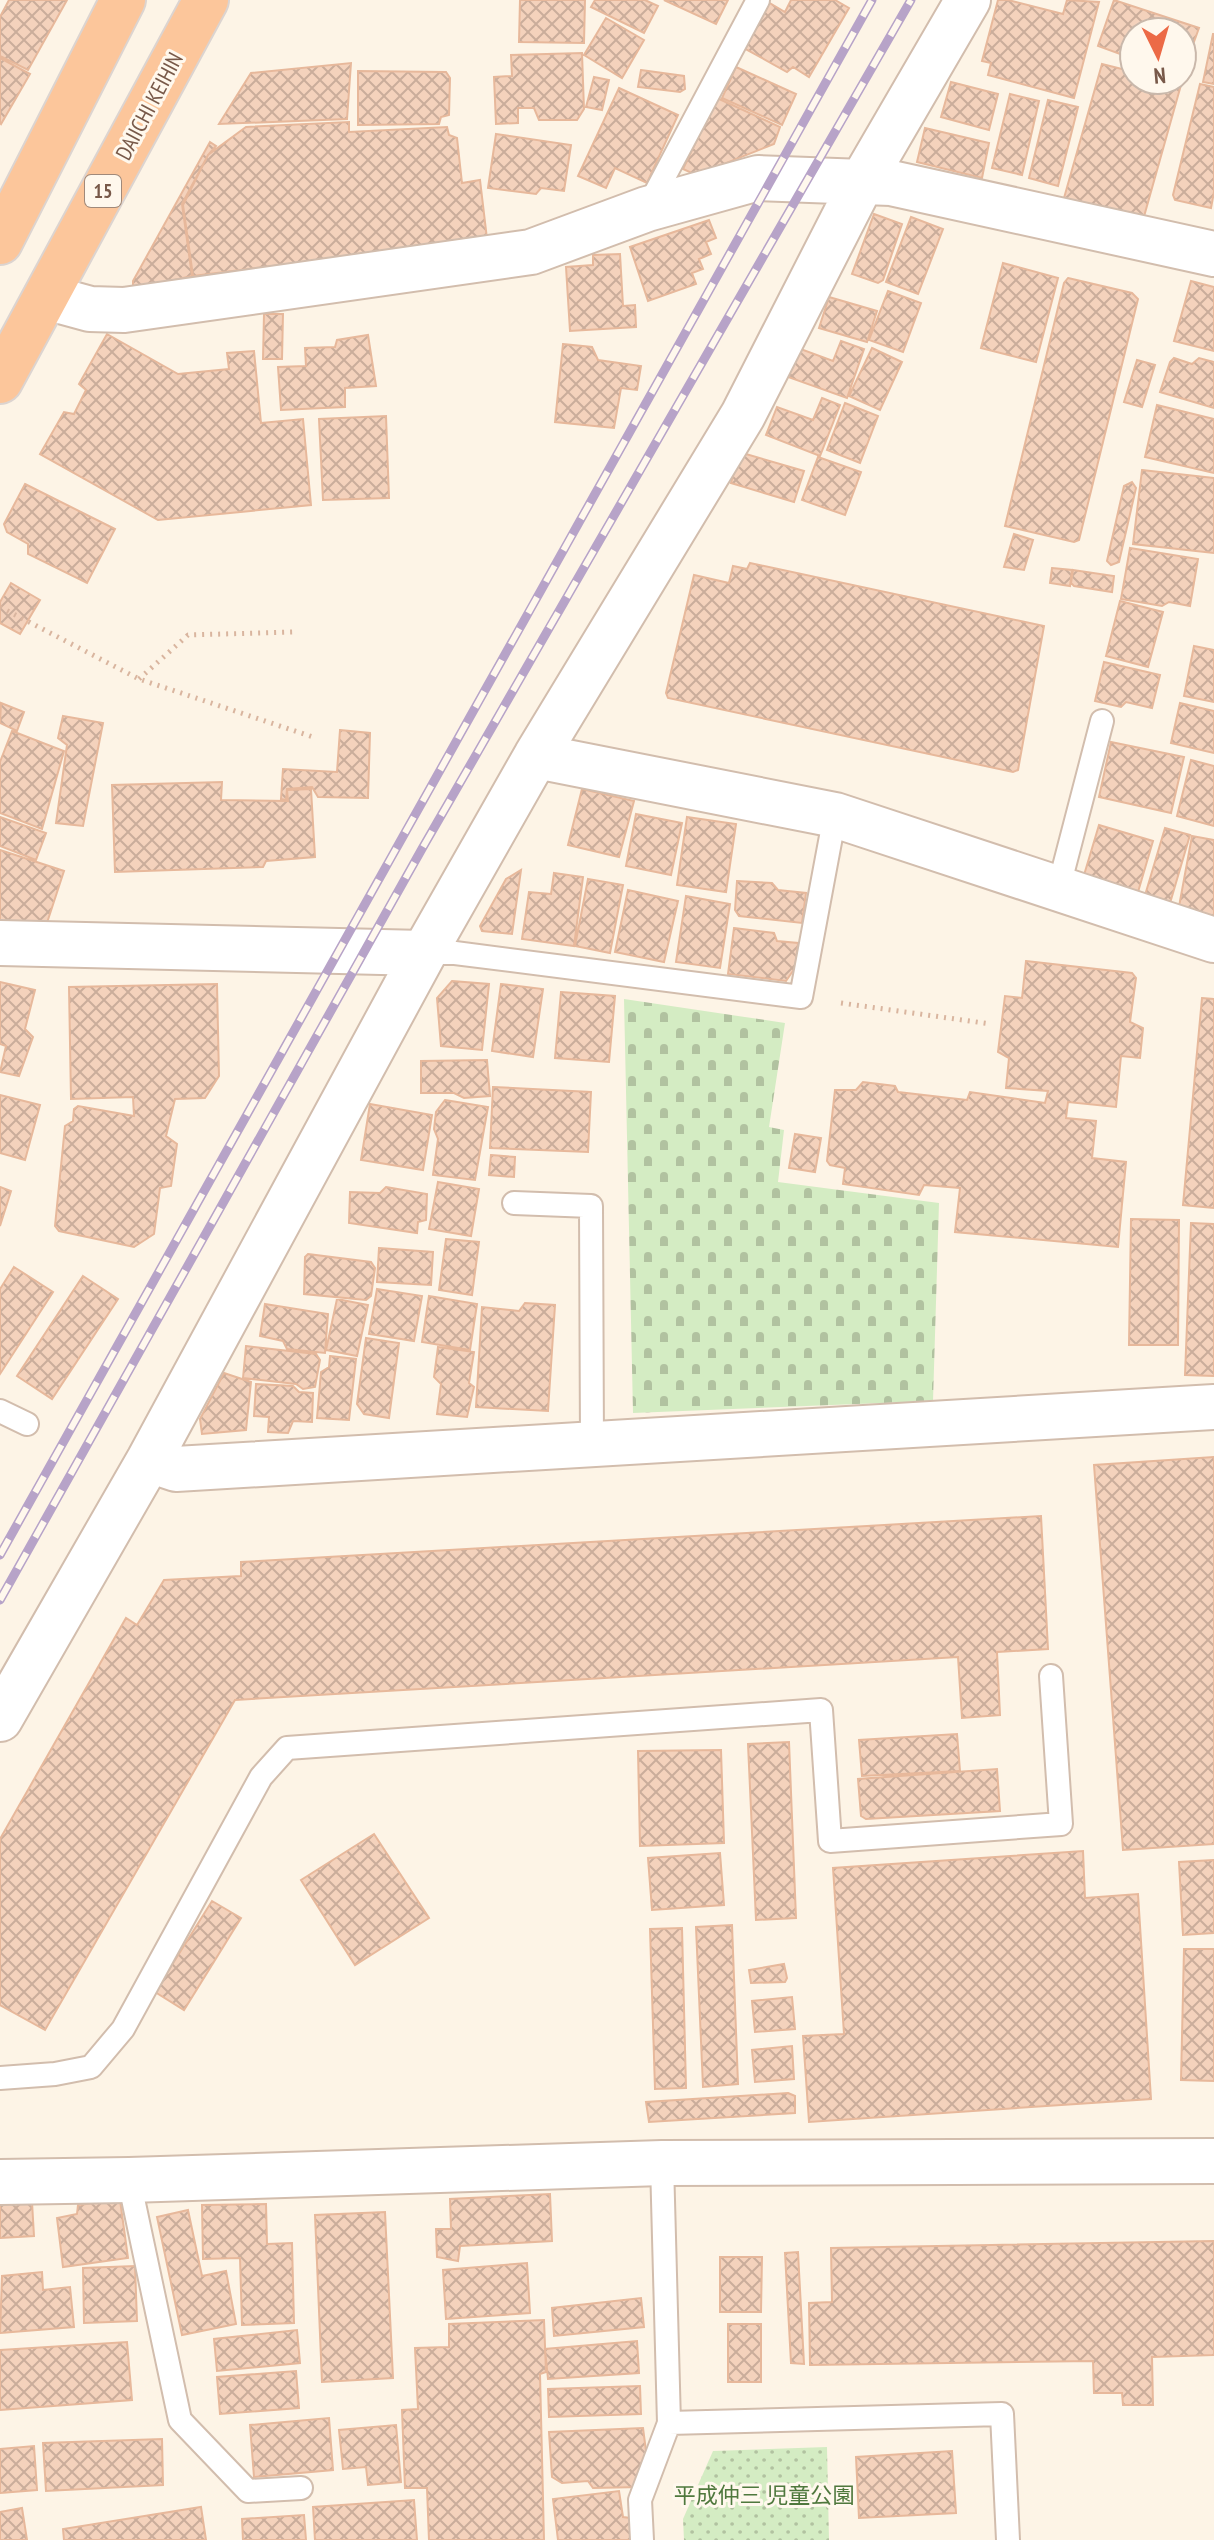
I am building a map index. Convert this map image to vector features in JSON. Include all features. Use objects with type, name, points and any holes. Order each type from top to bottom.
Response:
[{"type":"highway","points":[[0,242],[123,0]]},
{"type":"highway","name":"DAIICHI KEIHIN","points":[[0,381],[206,0]]},
{"type":"street","points":[[0,1719],[149,1460],[424,953],[536,756],[743,415],[862,182],[968,0]]},
{"type":"street","points":[[46,297],[90,309],[124,310],[531,252],[647,209],[758,178],[891,183],[1214,254]]},
{"type":"street","points":[[536,756],[835,815],[1214,940]]},
{"type":"street","points":[[0,943],[424,953]]},
{"type":"street","points":[[149,1460],[176,1469],[1214,1407]]},
{"type":"street","points":[[0,2182],[662,2163],[1214,2161]]},
{"type":"lane","points":[[647,209],[758,0]]},
{"type":"lane","points":[[1058,890],[1102,721]]},
{"type":"lane","points":[[424,953],[455,953],[801,997],[835,815]]},
{"type":"lane","points":[[514,1203],[591,1206],[592,1444]]},
{"type":"lane","points":[[0,1411],[27,1424]]},
{"type":"lane","points":[[0,2078],[55,2074],[91,2067],[123,2029],[261,1777],[287,1748],[821,1710],[830,1841],[1061,1824],[1051,1676]]},
{"type":"lane","points":[[642,2540],[640,2500],[669,2423],[662,2163]]},
{"type":"lane","points":[[129,2180],[180,2420],[248,2491],[301,2488]]},
{"type":"lane","points":[[669,2423],[1002,2414],[1008,2540]]},
{"type":"path","points":[[0,607],[139,679],[313,737]]},
{"type":"path","points":[[139,679],[188,635],[293,632]]},
{"type":"path","points":[[801,997],[991,1024]]},
{"type":"green space","points":[[624,999],[785,1023],[769,1127],[784,1130],[778,1182],[939,1203],[933,1401],[633,1413]]},
{"type":"green space","name":"平成仲三 児童公園","points":[[827,2447],[829,2540],[684,2540],[683,2519],[713,2451]]},
{"type":"building","points":[[9,0],[67,0],[28,70],[0,56],[0,17]]},
{"type":"building","points":[[520,0],[585,0],[584,43],[519,42]]},
{"type":"building","points":[[595,0],[645,0],[658,6],[644,33],[591,7]]},
{"type":"building","points":[[664,0],[728,0],[716,24]]},
{"type":"building","points":[[791,0],[835,0],[849,8],[809,77],[793,67],[787,72],[742,47],[768,2],[785,12]]},
{"type":"building","points":[[998,0],[1063,14],[1067,0],[1099,2],[1074,98],[988,75],[991,63],[982,61]]},
{"type":"building","points":[[1114,0],[1163,16],[1118,16],[1118,53],[1098,46]]},
{"type":"building","points":[[606,18],[644,40],[622,78],[584,55]]},
{"type":"building","points":[[1214,34],[1214,84],[1203,82]]},
{"type":"building","points":[[582,53],[584,109],[577,120],[539,120],[534,108],[518,108],[518,123],[496,124],[494,77],[512,76],[511,55]]},
{"type":"building","points":[[0,58],[30,74],[1,124],[0,123]]},
{"type":"building","points":[[351,63],[347,119],[219,124],[251,73]]},
{"type":"building","points":[[1102,64],[1118,68],[1118,96],[1178,96],[1143,220],[1064,198]]},
{"type":"building","points":[[736,67],[796,94],[782,125],[722,98]]},
{"type":"building","points":[[641,70],[684,76],[685,89],[680,92],[638,87]]},
{"type":"building","points":[[358,71],[446,72],[450,78],[449,115],[441,117],[439,124],[358,125]]},
{"type":"building","points":[[594,77],[609,80],[602,110],[586,107]]},
{"type":"building","points":[[951,82],[998,94],[989,130],[941,117]]},
{"type":"building","points":[[1200,84],[1214,87],[1214,192],[1211,208],[1175,200],[1173,195]]},
{"type":"building","points":[[619,88],[678,115],[647,183],[615,168],[606,188],[578,176]]},
{"type":"building","points":[[1010,94],[1039,101],[1022,175],[992,168]]},
{"type":"building","points":[[717,98],[780,127],[774,144],[696,175],[683,169]]},
{"type":"building","points":[[1048,100],[1078,107],[1058,186],[1029,178]]},
{"type":"building","points":[[349,122],[349,132],[447,127],[449,135],[457,138],[462,183],[480,180],[487,239],[193,276],[183,205],[208,155],[246,127]]},
{"type":"building","points":[[925,128],[989,143],[982,178],[917,162]]},
{"type":"building","points":[[496,134],[571,145],[564,191],[541,188],[536,194],[488,188]]},
{"type":"building","points":[[210,142],[216,146],[182,204],[192,276],[133,289],[133,281]]},
{"type":"building","points":[[874,214],[902,224],[883,280],[878,283],[852,274]]},
{"type":"building","points":[[911,217],[943,229],[918,294],[886,282]]},
{"type":"building","points":[[709,220],[716,238],[706,242],[711,254],[699,259],[703,269],[692,273],[696,284],[648,301],[630,247]]},
{"type":"building","points":[[620,254],[623,306],[635,305],[636,327],[570,331],[566,267],[593,265],[593,255]]},
{"type":"building","points":[[1003,263],[1058,278],[1036,362],[981,348]]},
{"type":"building","points":[[1068,278],[1132,293],[1138,299],[1079,540],[1074,542],[1005,526],[1064,283]]},
{"type":"building","points":[[1191,281],[1214,287],[1214,351],[1174,341]]},
{"type":"building","points":[[888,291],[921,303],[903,352],[869,340]]},
{"type":"building","points":[[829,297],[877,311],[867,342],[819,328]]},
{"type":"building","points":[[264,314],[283,314],[282,359],[263,359]]},
{"type":"building","points":[[107,334],[178,374],[229,369],[227,353],[254,351],[261,423],[303,419],[311,505],[158,520],[40,454],[64,412],[74,414],[86,390],[79,384]]},
{"type":"building","points":[[368,335],[376,386],[345,388],[345,407],[281,410],[278,367],[306,366],[305,348],[335,347],[337,340]]},
{"type":"building","points":[[841,341],[864,349],[847,398],[788,377],[798,348],[833,361]]},
{"type":"building","points":[[563,344],[592,347],[598,360],[641,366],[637,390],[621,388],[614,428],[555,422]]},
{"type":"building","points":[[872,348],[902,362],[880,410],[849,396]]},
{"type":"building","points":[[1174,358],[1192,364],[1199,358],[1214,362],[1214,408],[1160,392]]},
{"type":"building","points":[[1137,360],[1155,365],[1142,407],[1124,402]]},
{"type":"building","points":[[822,398],[840,405],[820,456],[766,435],[777,407],[813,420]]},
{"type":"building","points":[[845,403],[878,416],[860,463],[827,450]]},
{"type":"building","points":[[1157,405],[1214,419],[1214,473],[1145,457]]},
{"type":"building","points":[[386,416],[389,498],[323,500],[319,419]]},
{"type":"building","points":[[739,452],[804,471],[794,502],[731,483]]},
{"type":"building","points":[[818,457],[861,472],[845,515],[802,500]]},
{"type":"building","points":[[1142,470],[1214,478],[1214,553],[1133,544]]},
{"type":"building","points":[[1132,482],[1136,488],[1119,562],[1111,565],[1107,561],[1124,486]]},
{"type":"building","points":[[25,484],[115,529],[87,583],[28,554],[28,544],[7,532],[4,524]]},
{"type":"building","points":[[1014,534],[1033,540],[1024,570],[1004,567]]},
{"type":"building","points":[[1130,548],[1198,559],[1190,606],[1169,602],[1162,606],[1121,599]]},
{"type":"building","points":[[750,563],[1044,626],[1018,770],[1013,772],[668,698],[666,693],[694,575],[729,583],[733,566],[747,569]]},
{"type":"building","points":[[1052,568],[1072,570],[1070,586],[1050,583]]},
{"type":"building","points":[[1073,570],[1114,576],[1112,592],[1074,586],[1071,583]]},
{"type":"building","points":[[11,583],[40,600],[20,634],[0,623],[0,602]]},
{"type":"building","points":[[1120,601],[1163,612],[1148,667],[1106,656]]},
{"type":"building","points":[[1194,646],[1214,650],[1214,702],[1184,696]]},
{"type":"building","points":[[1104,662],[1160,675],[1152,708],[1126,702],[1121,707],[1095,701]]},
{"type":"building","points":[[1,703],[24,712],[17,731],[0,723]]},
{"type":"building","points":[[1180,703],[1214,711],[1214,753],[1171,743]]},
{"type":"building","points":[[63,716],[103,723],[83,826],[56,823],[67,745],[58,738]]},
{"type":"building","points":[[340,730],[370,733],[368,798],[318,797],[312,787],[287,789],[286,800],[281,799],[283,769],[337,772]]},
{"type":"building","points":[[12,731],[64,751],[42,829],[0,813],[0,762]]},
{"type":"building","points":[[1111,742],[1184,757],[1171,813],[1099,797]]},
{"type":"building","points":[[1191,760],[1214,766],[1214,826],[1177,816]]},
{"type":"building","points":[[222,782],[221,800],[288,801],[287,790],[311,789],[315,857],[266,861],[263,867],[115,872],[112,785]]},
{"type":"building","points":[[582,789],[634,801],[619,857],[568,845]]},
{"type":"building","points":[[636,814],[682,823],[671,875],[626,866]]},
{"type":"building","points":[[0,817],[46,833],[36,860],[0,846]]},
{"type":"building","points":[[687,817],[736,824],[726,892],[677,885]]},
{"type":"building","points":[[1099,825],[1153,841],[1138,892],[1084,875]]},
{"type":"building","points":[[1165,828],[1190,835],[1168,910],[1143,902]]},
{"type":"building","points":[[1192,836],[1214,840],[1214,919],[1178,912]]},
{"type":"building","points":[[0,850],[64,871],[43,935],[0,921]]},
{"type":"building","points":[[521,870],[512,934],[482,931],[480,926],[506,879]]},
{"type":"building","points":[[554,873],[583,877],[574,946],[522,939],[529,892],[551,894]]},
{"type":"building","points":[[588,879],[623,885],[610,953],[575,946]]},
{"type":"building","points":[[737,881],[772,883],[778,890],[806,893],[802,923],[739,916],[735,910]]},
{"type":"building","points":[[628,890],[678,901],[664,962],[615,952]]},
{"type":"building","points":[[686,896],[730,904],[720,968],[676,962]]},
{"type":"building","points":[[734,928],[774,933],[777,941],[798,943],[795,968],[786,981],[728,974]]},
{"type":"building","points":[[1026,961],[1132,973],[1136,978],[1130,1022],[1143,1028],[1140,1058],[1121,1056],[1116,1107],[1068,1102],[1066,1118],[1096,1121],[1092,1158],[1126,1162],[1118,1247],[955,1232],[960,1188],[924,1185],[919,1195],[843,1184],[845,1168],[830,1165],[827,1161],[835,1090],[856,1090],[863,1082],[895,1086],[898,1092],[967,1100],[970,1092],[1045,1103],[1048,1091],[1006,1088],[1009,1058],[998,1052],[1005,996],[1022,998]]},
{"type":"building","points":[[452,981],[489,984],[482,1050],[441,1046],[437,998]]},
{"type":"building","points":[[0,982],[35,990],[25,1029],[33,1037],[19,1076],[0,1072],[6,1046],[0,1044]]},
{"type":"building","points":[[217,984],[219,1076],[205,1098],[175,1099],[166,1136],[177,1144],[171,1186],[160,1188],[154,1234],[134,1247],[59,1231],[55,1226],[65,1126],[73,1121],[74,1109],[78,1106],[134,1116],[133,1097],[71,1099],[69,987]]},
{"type":"building","points":[[501,984],[543,989],[533,1057],[492,1051]]},
{"type":"building","points":[[561,992],[615,996],[609,1062],[555,1058]]},
{"type":"building","points":[[1202,998],[1214,999],[1214,1208],[1183,1205]]},
{"type":"building","points":[[487,1060],[490,1096],[464,1098],[454,1093],[421,1093],[421,1061]]},
{"type":"building","points":[[493,1087],[591,1092],[588,1152],[490,1148]]},
{"type":"building","points":[[0,1095],[40,1105],[25,1160],[0,1153]]},
{"type":"building","points":[[445,1100],[488,1107],[475,1180],[433,1175],[438,1139],[434,1129],[436,1112]]},
{"type":"building","points":[[370,1104],[432,1115],[423,1170],[361,1160]]},
{"type":"building","points":[[795,1134],[821,1138],[815,1172],[789,1168]]},
{"type":"building","points":[[491,1155],[515,1157],[514,1177],[489,1175]]},
{"type":"building","points":[[438,1182],[479,1189],[471,1236],[429,1229]]},
{"type":"building","points":[[0,1187],[11,1191],[0,1226]]},
{"type":"building","points":[[386,1187],[427,1194],[426,1220],[418,1222],[417,1233],[349,1223],[350,1192],[380,1193]]},
{"type":"building","points":[[1131,1219],[1179,1220],[1178,1345],[1129,1345]]},
{"type":"building","points":[[1191,1223],[1214,1224],[1214,1376],[1185,1375]]},
{"type":"building","points":[[446,1239],[479,1242],[472,1295],[439,1290]]},
{"type":"building","points":[[379,1248],[433,1252],[431,1285],[377,1282]]},
{"type":"building","points":[[308,1254],[371,1262],[375,1268],[371,1296],[366,1300],[304,1294],[305,1257]]},
{"type":"building","points":[[14,1267],[53,1292],[0,1374],[0,1289]]},
{"type":"building","points":[[83,1276],[118,1299],[52,1399],[17,1376]]},
{"type":"building","points":[[377,1289],[422,1296],[414,1341],[369,1334]]},
{"type":"building","points":[[429,1296],[477,1304],[470,1350],[422,1342]]},
{"type":"building","points":[[337,1299],[368,1305],[357,1356],[326,1350]]},
{"type":"building","points":[[525,1303],[555,1305],[548,1411],[476,1407],[482,1307],[519,1311]]},
{"type":"building","points":[[265,1304],[328,1314],[325,1353],[287,1349],[283,1341],[260,1336]]},
{"type":"building","points":[[366,1338],[399,1343],[389,1418],[364,1414],[357,1404]]},
{"type":"building","points":[[246,1346],[316,1354],[320,1360],[315,1387],[303,1389],[296,1384],[243,1378]]},
{"type":"building","points":[[438,1347],[474,1352],[469,1383],[474,1387],[467,1417],[437,1414],[441,1384],[434,1377]]},
{"type":"building","points":[[330,1356],[356,1359],[349,1420],[317,1418],[321,1372],[329,1367]]},
{"type":"building","points":[[224,1373],[251,1382],[246,1430],[202,1434],[200,1419]]},
{"type":"building","points":[[256,1384],[293,1386],[299,1392],[313,1393],[312,1422],[293,1421],[288,1433],[268,1432],[269,1417],[254,1416]]},
{"type":"building","points":[[1214,1457],[1214,1844],[1123,1850],[1094,1465]]},
{"type":"building","points":[[1041,1516],[1048,1649],[997,1652],[1000,1715],[962,1718],[958,1657],[235,1700],[45,2030],[0,2005],[0,1839],[126,1618],[137,1625],[164,1580],[241,1576],[241,1562]]},
{"type":"building","points":[[957,1734],[960,1771],[862,1776],[859,1740]]},
{"type":"building","points":[[789,1742],[796,1918],[756,1920],[748,1744]]},
{"type":"building","points":[[721,1750],[724,1843],[640,1846],[638,1751]]},
{"type":"building","points":[[997,1769],[1000,1811],[866,1819],[861,1816],[858,1779]]},
{"type":"building","points":[[374,1834],[429,1918],[355,1965],[301,1880]]},
{"type":"building","points":[[1083,1851],[1085,1898],[1138,1894],[1151,2099],[809,2122],[803,2036],[844,2034],[833,1868]]},
{"type":"building","points":[[720,1853],[724,1905],[652,1910],[648,1858]]},
{"type":"building","points":[[1214,1860],[1214,1933],[1183,1935],[1179,1862]]},
{"type":"building","points":[[212,1901],[241,1918],[184,2010],[155,1992]]},
{"type":"building","points":[[732,1925],[738,2084],[703,2087],[696,1927]]},
{"type":"building","points":[[682,1928],[686,2088],[655,2089],[650,1929]]},
{"type":"building","points":[[1184,1949],[1214,1949],[1214,2081],[1181,2080]]},
{"type":"building","points":[[784,1964],[785,1982],[751,1983],[749,1970]]},
{"type":"building","points":[[792,1997],[795,2029],[755,2032],[752,2001]]},
{"type":"building","points":[[792,2046],[794,2079],[755,2082],[752,2050]]},
{"type":"building","points":[[788,2093],[795,2096],[795,2113],[649,2122],[646,2102]]},
{"type":"building","points":[[550,2194],[552,2241],[460,2246],[458,2261],[437,2257],[436,2229],[451,2229],[450,2199]]},
{"type":"building","points":[[120,2200],[128,2258],[63,2267],[57,2218],[77,2214],[78,2205]]},
{"type":"building","points":[[32,2202],[34,2236],[0,2238],[0,2204]]},
{"type":"building","points":[[266,2204],[267,2244],[292,2243],[294,2323],[242,2325],[240,2258],[203,2259],[202,2205]]},
{"type":"building","points":[[188,2210],[202,2276],[226,2271],[236,2324],[182,2335],[157,2217]]},
{"type":"building","points":[[385,2212],[393,2378],[322,2382],[315,2215]]},
{"type":"building","points":[[1214,2241],[1214,2355],[1152,2357],[1153,2405],[1123,2405],[1122,2393],[1094,2393],[1093,2361],[810,2365],[809,2303],[832,2302],[831,2248]]},
{"type":"building","points":[[798,2252],[804,2364],[791,2363],[785,2253]]},
{"type":"building","points":[[720,2257],[762,2257],[761,2312],[720,2312]]},
{"type":"building","points":[[527,2263],[530,2313],[446,2319],[443,2270]]},
{"type":"building","points":[[135,2266],[137,2321],[84,2323],[83,2268]]},
{"type":"building","points":[[42,2272],[43,2290],[70,2287],[74,2327],[0,2333],[2,2276]]},
{"type":"building","points":[[641,2298],[644,2327],[554,2336],[552,2308]]},
{"type":"building","points":[[544,2320],[546,2372],[540,2374],[544,2540],[429,2540],[427,2488],[405,2488],[402,2410],[418,2409],[415,2348],[449,2347],[449,2324]]},
{"type":"building","points":[[728,2324],[761,2324],[761,2382],[728,2382]]},
{"type":"building","points":[[297,2330],[300,2363],[217,2371],[214,2339]]},
{"type":"building","points":[[637,2341],[639,2373],[548,2379],[545,2349]]},
{"type":"building","points":[[127,2342],[132,2400],[0,2410],[0,2350]]},
{"type":"building","points":[[296,2371],[299,2408],[220,2414],[217,2377]]},
{"type":"building","points":[[640,2386],[641,2414],[549,2417],[548,2389]]},
{"type":"building","points":[[329,2418],[333,2470],[254,2477],[250,2425]]},
{"type":"building","points":[[396,2425],[401,2482],[368,2485],[366,2467],[343,2469],[339,2430]]},
{"type":"building","points":[[643,2428],[649,2474],[641,2487],[593,2488],[588,2481],[562,2483],[552,2477],[549,2432]]},
{"type":"building","points":[[162,2439],[163,2485],[46,2491],[43,2443]]},
{"type":"building","points":[[34,2446],[37,2490],[0,2493],[0,2449]]},
{"type":"building","points":[[952,2451],[956,2513],[859,2518],[856,2457]]},
{"type":"building","points":[[619,2491],[623,2517],[630,2518],[634,2540],[558,2540],[553,2499]]},
{"type":"building","points":[[414,2500],[417,2540],[315,2540],[313,2507]]},
{"type":"building","points":[[201,2507],[206,2540],[64,2540],[63,2529]]},
{"type":"building","points":[[22,2508],[27,2540],[0,2540],[0,2512]]},
{"type":"building","points":[[304,2515],[306,2540],[243,2540],[242,2519]]},
{"type":"railway","points":[[0,1555],[872,0]]},
{"type":"railway","points":[[0,1600],[423,847],[911,0]]}]
